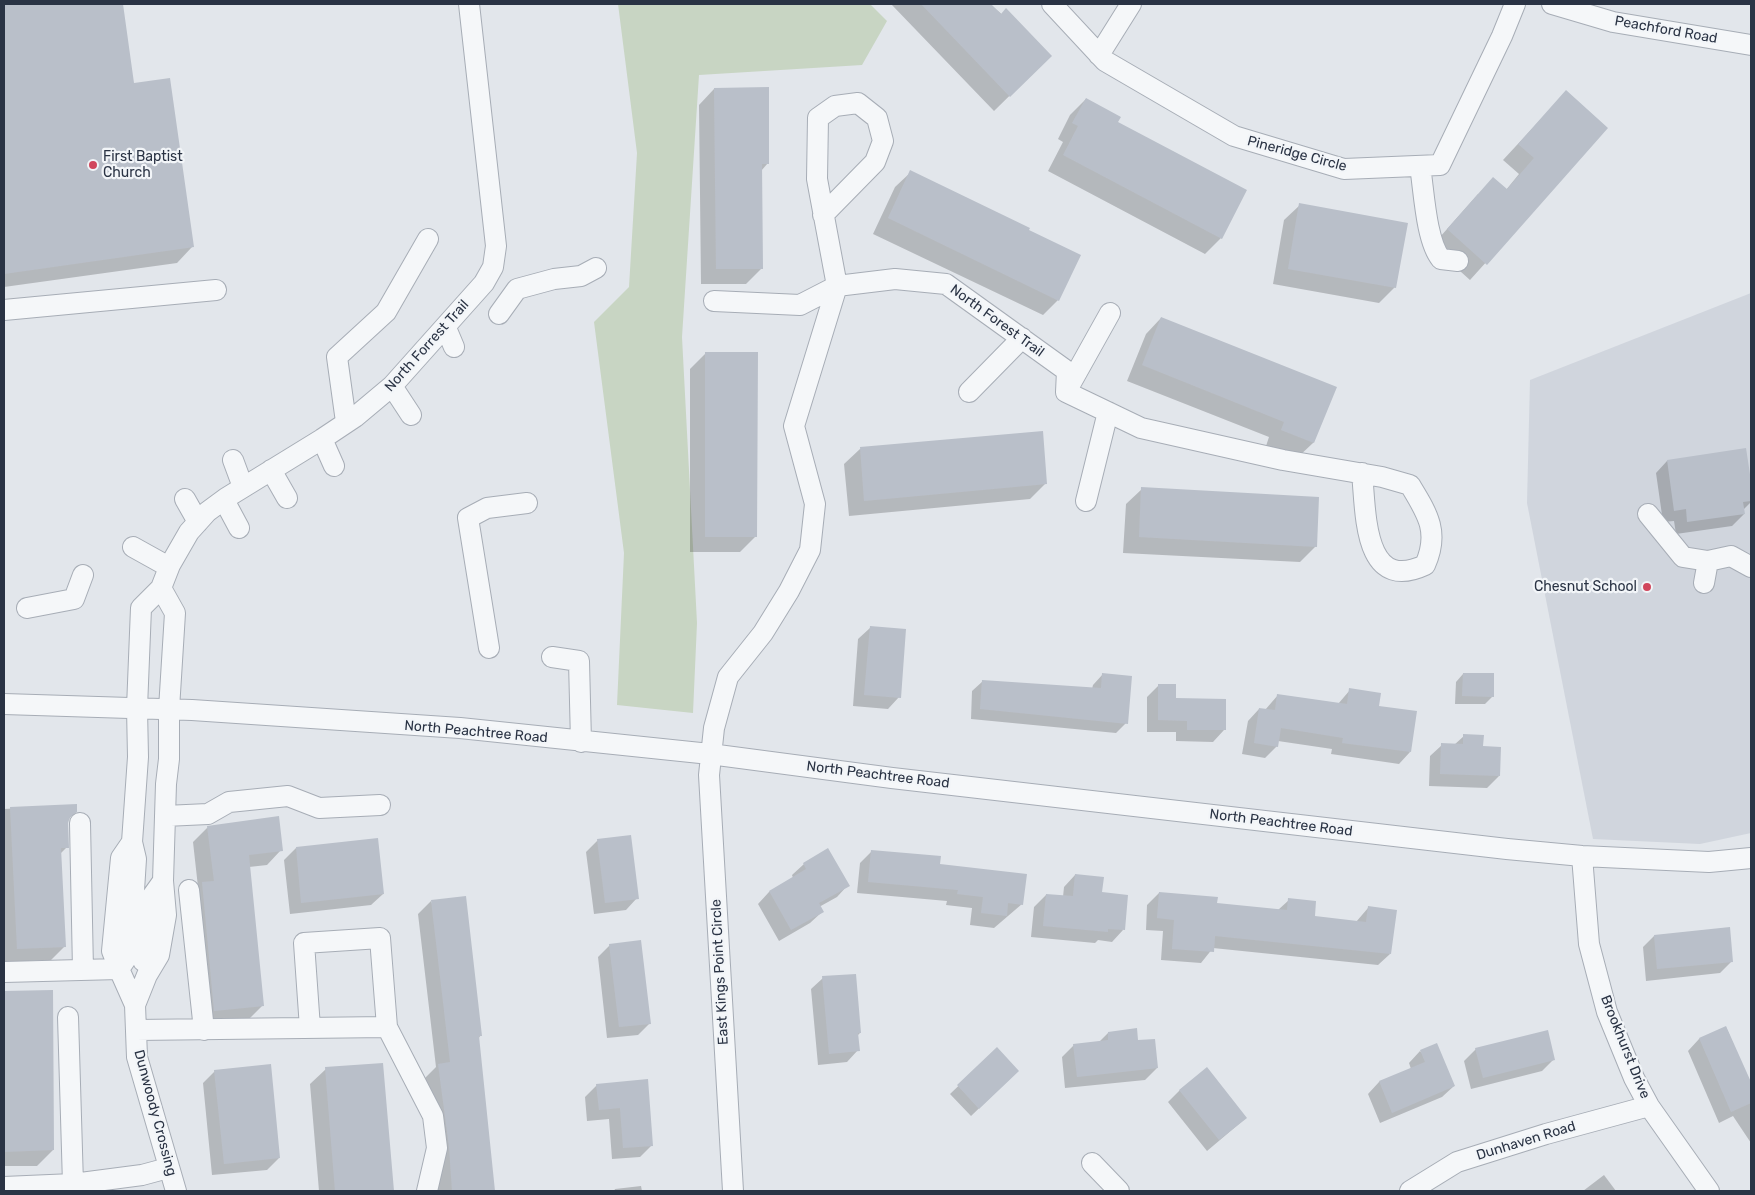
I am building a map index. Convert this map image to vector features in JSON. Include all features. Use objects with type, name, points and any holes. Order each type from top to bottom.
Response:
[{"type":"street","name":"North Forrest Trail","points":[[137,708],[141,608],[161,588],[169,567],[189,532],[207,512],[243,487],[322,440],[392,386],[446,328],[484,283],[493,267],[496,246],[469,4]]},
{"type":"street","name":"Pineridge Circle","points":[[1052,4],[1105,61],[1234,136],[1344,169],[1440,165],[1502,36],[1514,4]]},
{"type":"street","points":[[1099,55],[1131,4]]},
{"type":"street","name":"Peachford Road","points":[[1552,4],[1613,22],[1751,45]]},
{"type":"street","points":[[710,754],[714,728],[728,676],[763,633],[790,591],[810,550],[815,504],[794,426],[837,286],[823,216],[817,179],[818,118],[835,106],[858,103],[878,118],[883,141],[875,162],[823,216]]},
{"type":"street","points":[[1420,166],[1432,241],[1437,254],[1441,259],[1458,261]]},
{"type":"street","points":[[346,422],[337,357],[386,312],[428,239]]},
{"type":"street","points":[[499,314],[518,289],[554,279],[581,276],[596,268]]},
{"type":"street","name":"North Forest Trail","points":[[837,286],[895,279],[946,284],[1067,371],[1066,392]]},
{"type":"street","points":[[714,300],[800,305],[837,286]]},
{"type":"street","points":[[4,310],[216,290]]},
{"type":"street","points":[[1110,313],[1066,392],[1141,428],[1283,460],[1362,473],[1382,477],[1410,485],[1424,507],[1433,531],[1432,550],[1425,565],[1409,572],[1389,569],[1375,553],[1369,537],[1362,473]]},
{"type":"street","points":[[446,328],[454,347]]},
{"type":"street","points":[[969,392],[1022,338]]},
{"type":"street","points":[[392,386],[411,415]]},
{"type":"street","points":[[1086,501],[1108,412]]},
{"type":"street","points":[[322,440],[334,466]]},
{"type":"street","points":[[233,460],[243,487]]},
{"type":"street","points":[[272,470],[287,498]]},
{"type":"street","points":[[185,499],[198,522]]},
{"type":"street","points":[[224,500],[239,528]]},
{"type":"street","points":[[489,648],[468,518],[487,508],[527,504]]},
{"type":"street","points":[[1648,514],[1683,557],[1708,561],[1731,556],[1751,566]]},
{"type":"street","points":[[133,547],[169,567]]},
{"type":"street","points":[[1704,583],[1708,561]]},
{"type":"street","points":[[27,608],[74,599],[83,575]]},
{"type":"street","points":[[161,588],[175,613],[168,709]]},
{"type":"street","points":[[552,657],[580,661],[581,742]]},
{"type":"street","name":"North Peachtree Road","points":[[4,704],[168,709],[460,728],[710,754],[912,780],[1582,856],[1708,862],[1751,858]]},
{"type":"street","name":"Dunwoody Crossing","points":[[137,708],[138,757],[132,842],[121,858],[112,951],[135,1005],[137,1057],[176,1191]]},
{"type":"street","name":"Dunwoody Crossing","points":[[135,1005],[147,975],[143,958],[148,902],[163,881],[169,759],[168,709]]},
{"type":"street","name":"East Kings Point Circle","points":[[710,754],[709,775],[733,1191]]},
{"type":"street","points":[[165,816],[208,814],[229,802],[288,796],[318,808],[380,804]]},
{"type":"street","points":[[80,823],[84,970]]},
{"type":"street","name":"Brookhurst Drive","points":[[1582,856],[1589,944],[1607,1012],[1634,1078],[1649,1106],[1709,1191]]},
{"type":"street","points":[[189,890],[204,1030]]},
{"type":"street","points":[[310,1028],[304,943],[380,938],[387,1027],[433,1116],[437,1148],[427,1191]]},
{"type":"street","points":[[4,972],[119,969]]},
{"type":"street","points":[[68,1017],[73,1184]]},
{"type":"street","points":[[136,1030],[387,1027]]},
{"type":"street","name":"Dunhaven Road","points":[[1410,1191],[1457,1162],[1546,1134],[1649,1106]]},
{"type":"street","points":[[1092,1163],[1119,1191]]},
{"type":"street","points":[[4,1187],[73,1184],[142,1175],[168,1168]]},
{"type":"shaded area","name":"Chesnut School","points":[[1751,293],[1751,833],[1700,844],[1593,839],[1527,503],[1530,380]]},
{"type":"green space","points":[[618,4],[870,4],[887,21],[862,65],[699,75],[682,337],[697,623],[693,713],[617,705],[624,553],[594,322],[629,287],[637,153]]},
{"type":"building","name":"First Baptist Church","points":[[4,4],[123,4],[134,83],[170,78],[194,247],[4,274]]},
{"type":"building","points":[[921,4],[991,4],[1001,14],[1006,8],[1052,56],[1010,97]]},
{"type":"building","points":[[769,87],[769,164],[762,164],[763,269],[716,269],[714,88]]},
{"type":"building","points":[[1566,90],[1608,128],[1487,265],[1447,229],[1493,177],[1507,189],[1534,158],[1518,144]]},
{"type":"building","points":[[1086,98],[1121,117],[1118,122],[1247,190],[1222,239],[1063,155],[1078,126],[1072,123]]},
{"type":"building","points":[[910,170],[1081,255],[1059,301],[888,218]]},
{"type":"building","points":[[1299,203],[1408,223],[1396,288],[1288,269]]},
{"type":"building","points":[[1161,317],[1337,387],[1314,443],[1281,430],[1284,422],[1142,365]]},
{"type":"building","points":[[705,352],[758,352],[757,537],[705,537]]},
{"type":"building","points":[[1043,431],[1047,484],[864,501],[860,447]]},
{"type":"building","points":[[1746,448],[1751,481],[1751,501],[1743,502],[1745,514],[1687,522],[1686,509],[1674,511],[1667,460]]},
{"type":"building","points":[[1141,487],[1319,497],[1317,547],[1139,537]]},
{"type":"building","points":[[870,626],[906,629],[901,698],[864,695]]},
{"type":"building","points":[[1102,673],[1132,676],[1128,724],[980,709],[982,680],[1101,688]]},
{"type":"building","points":[[1463,673],[1494,673],[1494,697],[1462,696]]},
{"type":"building","points":[[1158,684],[1176,684],[1176,698],[1226,699],[1226,730],[1187,730],[1187,721],[1158,720]]},
{"type":"building","points":[[1349,688],[1381,693],[1379,706],[1417,711],[1411,752],[1342,743],[1343,738],[1281,728],[1278,747],[1254,743],[1259,708],[1275,710],[1277,694],[1347,704]]},
{"type":"building","points":[[1463,734],[1484,735],[1483,746],[1501,747],[1500,776],[1440,774],[1441,743],[1463,744]]},
{"type":"building","points":[[77,804],[77,812],[70,817],[68,823],[69,848],[61,848],[66,947],[17,949],[10,807]]},
{"type":"building","points":[[279,816],[283,851],[249,855],[264,1006],[214,1011],[202,882],[214,881],[207,826]]},
{"type":"building","points":[[631,835],[639,899],[605,903],[597,839]]},
{"type":"building","points":[[378,838],[384,894],[301,903],[296,847]]},
{"type":"building","points":[[828,848],[850,886],[819,903],[824,912],[791,930],[769,891],[806,869],[803,863]]},
{"type":"building","points":[[871,850],[941,856],[940,864],[1027,874],[1023,905],[1008,903],[1007,916],[981,913],[983,897],[957,894],[958,890],[868,882]]},
{"type":"building","points":[[1075,874],[1104,877],[1102,892],[1128,895],[1125,930],[1108,929],[1108,932],[1043,926],[1046,894],[1073,896]]},
{"type":"building","points":[[1159,892],[1218,897],[1217,903],[1287,910],[1288,898],[1316,901],[1315,916],[1366,922],[1368,906],[1397,910],[1391,954],[1215,936],[1214,952],[1172,949],[1174,920],[1157,918]]},
{"type":"building","points":[[466,896],[482,1036],[479,1036],[495,1191],[452,1191],[449,1147],[438,1064],[450,1062],[431,900]]},
{"type":"building","points":[[1730,927],[1733,962],[1657,969],[1654,935]]},
{"type":"building","points":[[641,940],[651,1024],[619,1027],[609,944]]},
{"type":"building","points":[[856,974],[861,1033],[858,1033],[860,1051],[829,1054],[822,976]]},
{"type":"building","points":[[53,990],[54,1150],[4,1152],[4,991]]},
{"type":"building","points":[[1726,1026],[1751,1082],[1751,1103],[1731,1112],[1699,1038]]},
{"type":"building","points":[[1137,1028],[1138,1040],[1155,1039],[1158,1068],[1077,1077],[1073,1044],[1108,1040],[1108,1032]]},
{"type":"building","points":[[1548,1030],[1555,1060],[1483,1078],[1475,1048]]},
{"type":"building","points":[[1437,1043],[1455,1086],[1392,1113],[1379,1081],[1425,1062],[1420,1050]]},
{"type":"building","points":[[997,1047],[1019,1071],[979,1109],[957,1085]]},
{"type":"building","points":[[383,1063],[394,1191],[335,1191],[325,1067]]},
{"type":"building","points":[[271,1064],[280,1158],[224,1164],[214,1070]]},
{"type":"building","points":[[1207,1067],[1247,1118],[1219,1140],[1179,1090]]},
{"type":"building","points":[[648,1079],[653,1146],[623,1148],[620,1108],[599,1110],[596,1084]]},
{"type":"place","name":"First Baptist Church","points":[[93,165]]},
{"type":"place","name":"Chesnut School","points":[[1647,587]]}]
